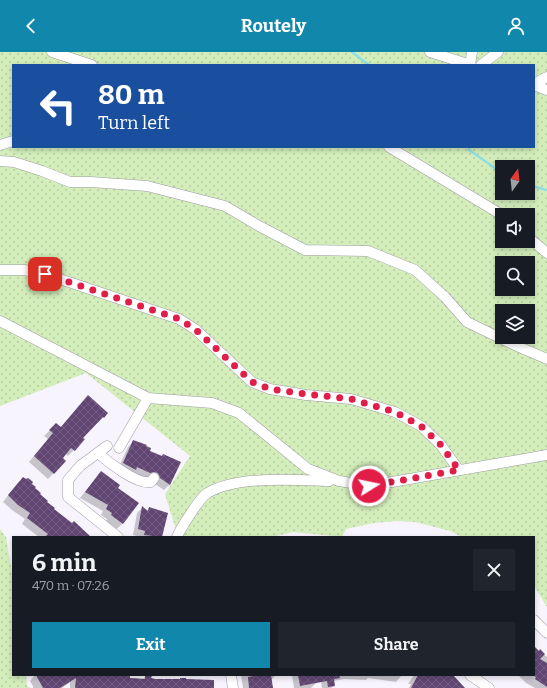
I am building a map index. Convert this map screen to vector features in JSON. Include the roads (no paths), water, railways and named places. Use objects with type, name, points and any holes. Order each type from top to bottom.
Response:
[{"type":"street","points":[[52,52],[89,64]]},
{"type":"street","points":[[430,52],[468,64]]},
{"type":"street","points":[[471,64],[472,52]]},
{"type":"street","points":[[482,64],[498,52]]},
{"type":"street","points":[[535,84],[547,77]]},
{"type":"street","points":[[535,85],[547,90]]},
{"type":"street","points":[[0,145],[12,141]]},
{"type":"street","points":[[392,148],[495,211]]},
{"type":"street","points":[[0,161],[14,162],[42,170],[70,182],[147,186],[225,206],[259,226],[306,250],[368,251],[415,270],[445,297],[467,322],[547,359]]},
{"type":"street","points":[[535,243],[547,253]]},
{"type":"street","points":[[0,270],[24,270],[45,274],[179,319],[195,329],[252,382],[270,389],[351,399],[395,412],[421,426],[440,444],[459,470]]},
{"type":"street","points":[[0,321],[148,398],[212,403],[239,412],[308,469],[339,481]]},
{"type":"street","points":[[119,448],[148,398]]},
{"type":"street","points":[[107,446],[80,466],[68,480],[68,497],[117,536]]},
{"type":"street","points":[[98,453],[122,472],[149,483],[154,478]]},
{"type":"street","points":[[177,536],[181,528],[205,494],[226,485],[266,479],[339,481],[369,486],[547,455]]},
{"type":"street","points":[[535,621],[547,634]]},
{"type":"street","points":[[231,676],[233,688]]},
{"type":"street","points":[[472,676],[490,688]]},
{"type":"waterway","points":[[352,52],[368,64]]},
{"type":"waterway","points":[[469,148],[469,150],[495,168]]},
{"type":"waterway","points":[[535,187],[547,190]]}]
